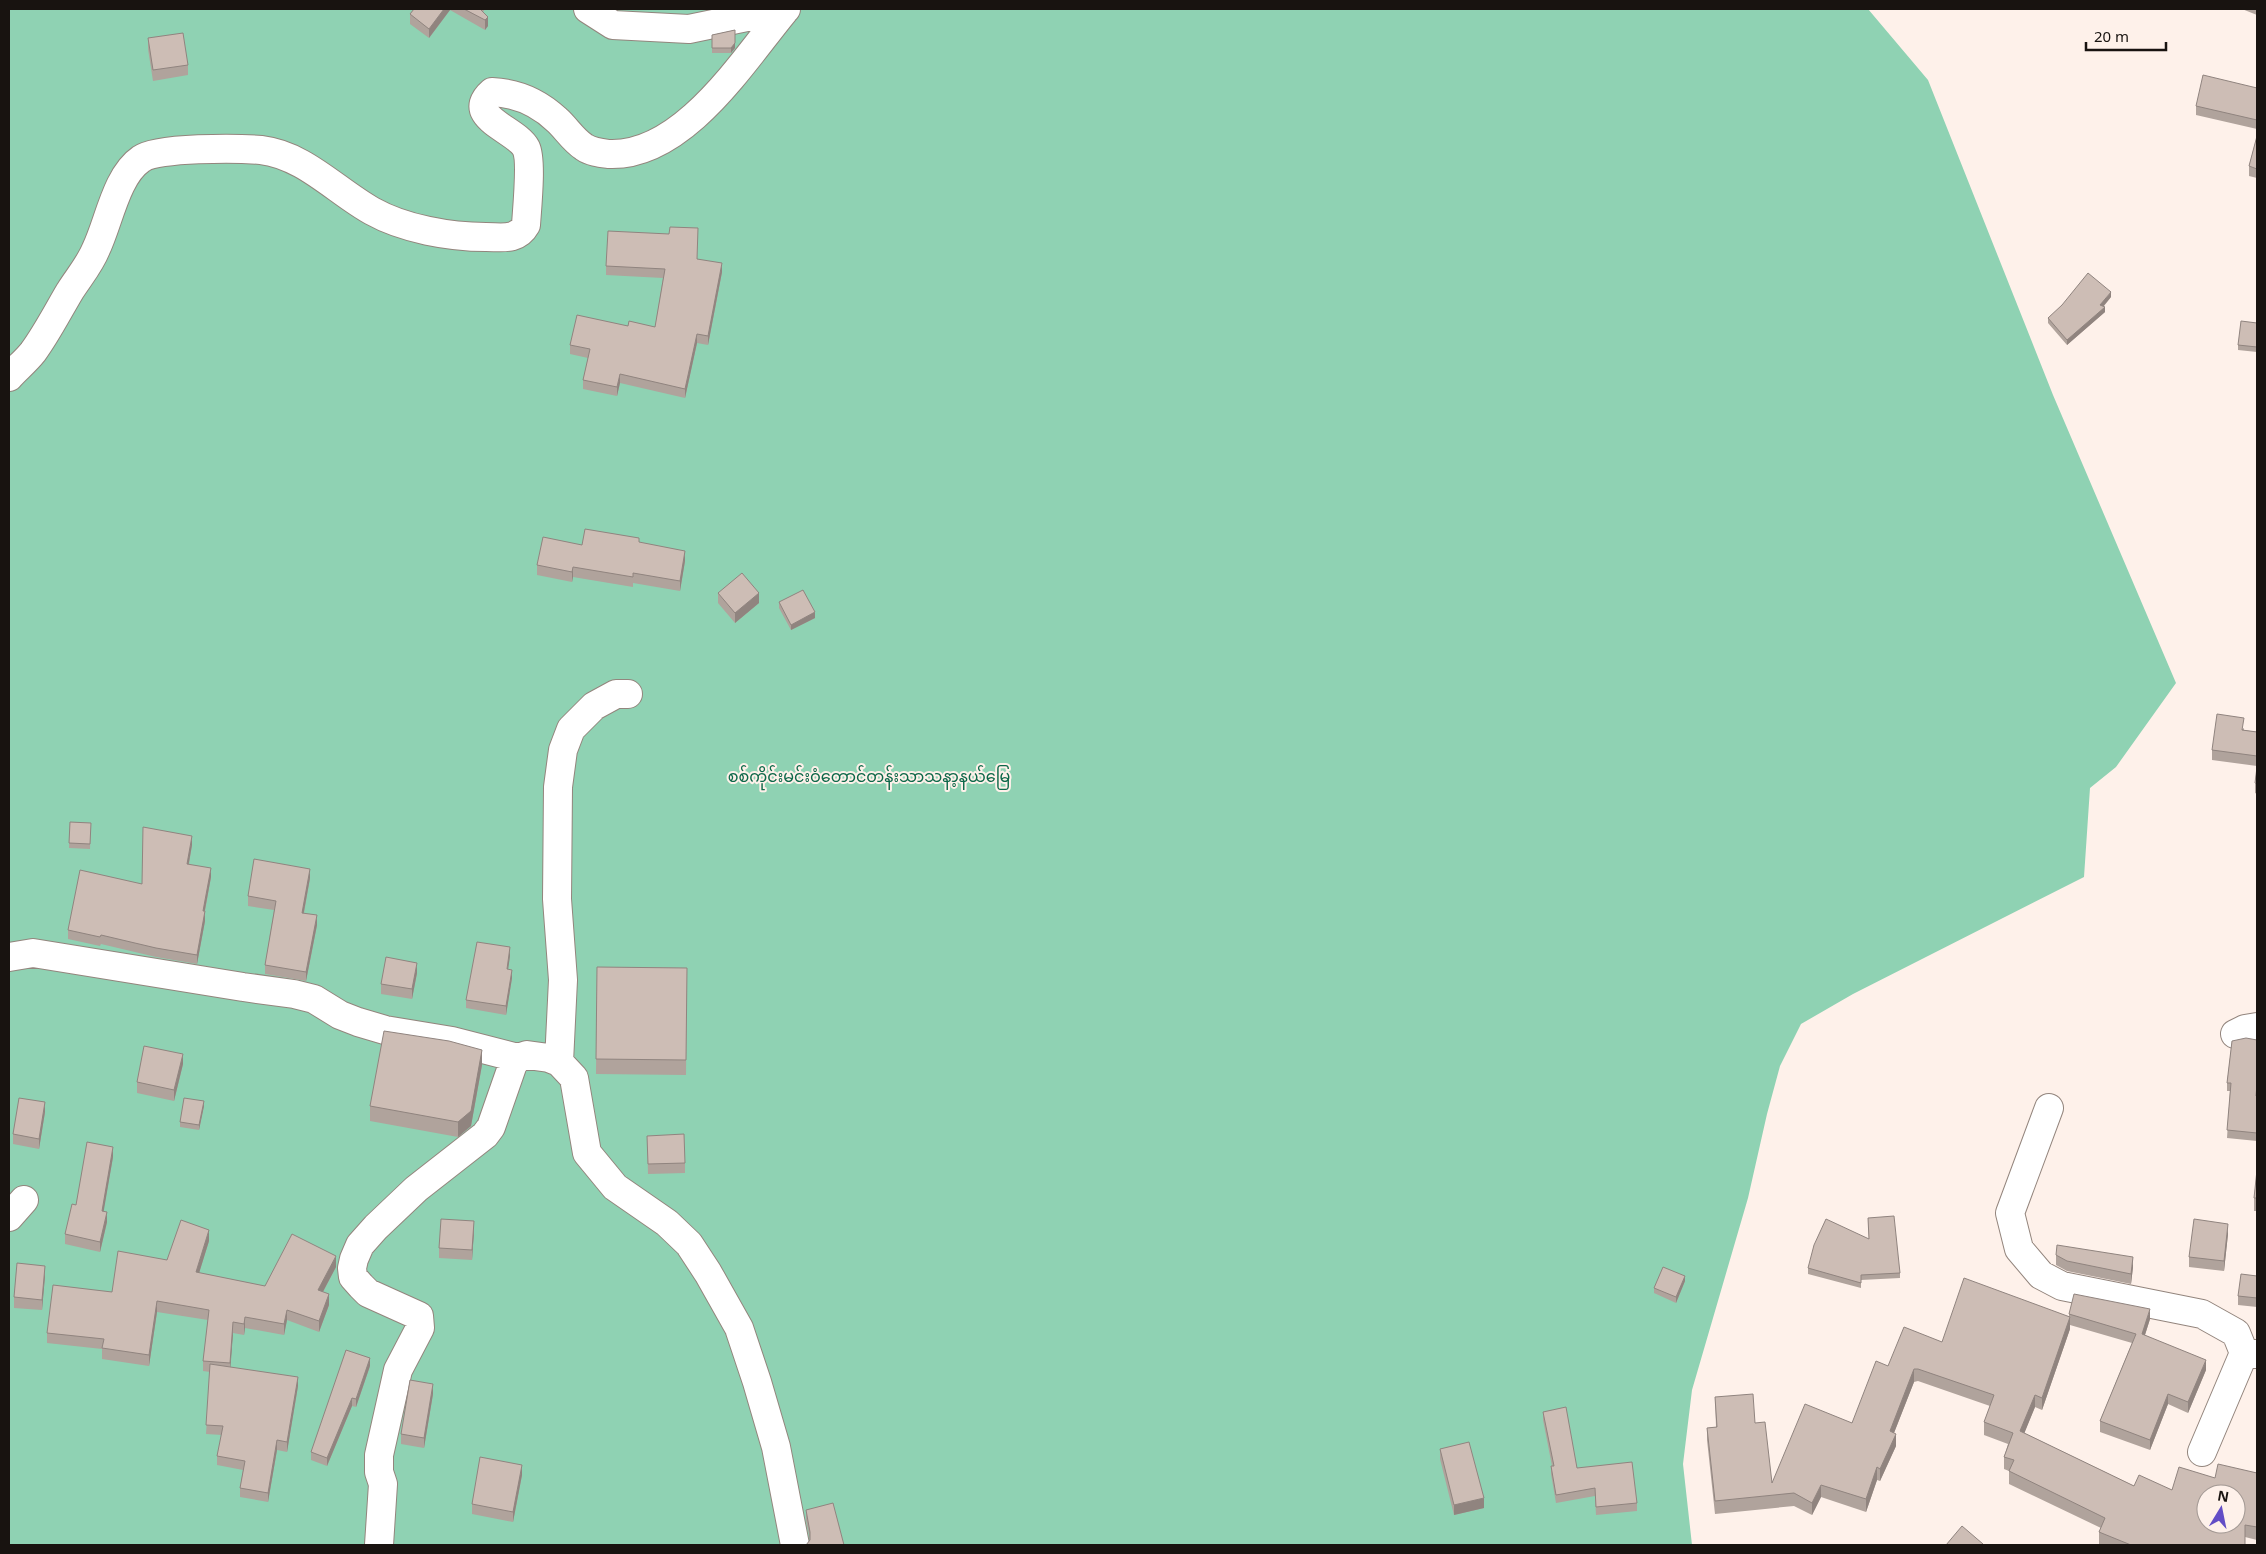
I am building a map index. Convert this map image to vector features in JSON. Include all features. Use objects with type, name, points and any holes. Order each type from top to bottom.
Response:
[{"type":"street","points":[[588,9],[613,25],[689,29],[786,9]]},
{"type":"street","points":[[9,377],[32,352],[96,251],[119,189],[132,165],[143,157],[164,152],[194,150],[260,150],[283,155],[316,173],[373,212],[392,220],[460,237],[514,237],[522,233],[526,225],[529,159],[526,148],[516,136],[489,119],[485,112],[483,105],[486,98],[492,92],[519,96],[535,103],[557,119],[584,148],[598,153],[618,154],[639,150],[664,139],[706,104],[722,88],[786,9]]},
{"type":"street","points":[[559,1062],[563,980],[557,898],[558,787],[563,750],[571,728],[594,706],[616,694],[628,694]]},
{"type":"street","points":[[9,957],[32,953],[294,994],[314,999],[340,1015],[385,1030],[452,1041],[518,1058],[527,1056],[549,1058],[559,1062],[574,1078],[587,1153],[615,1187],[667,1223],[689,1244],[739,1328],[776,1447],[795,1545]]},
{"type":"street","points":[[379,1545],[383,1484],[379,1472],[379,1455],[383,1431],[398,1370],[420,1328],[418,1316],[368,1293],[353,1277],[352,1268],[360,1246],[376,1227],[416,1189],[485,1135],[491,1127],[513,1064],[518,1058]]},
{"type":"street","points":[[2049,1108],[2010,1213],[2019,1249],[2041,1275],[2062,1286],[2202,1314],[2236,1333],[2250,1353],[2202,1452]]},
{"type":"green space","name":"စစ်ကိုင်းမင်းဝံတောင်တန်းသာသနာ့နယ်မြေ","points":[[9,9],[1868,9],[1928,80],[2053,395],[2176,683],[2116,767],[2090,788],[2084,877],[1853,994],[1801,1024],[1780,1066],[1748,1198],[1692,1390],[1683,1464],[1692,1545],[9,1545]]},
{"type":"building","points":[[414,9],[444,9],[429,29],[410,14]]},
{"type":"building","points":[[464,9],[480,9],[488,17],[485,20]]},
{"type":"building","points":[[735,30],[735,43],[731,48],[712,48],[712,35]]},
{"type":"building","points":[[183,33],[188,65],[153,70],[148,38]]},
{"type":"building","points":[[2203,75],[2257,88],[2257,120],[2196,106]]},
{"type":"building","points":[[2257,136],[2257,169],[2249,166]]},
{"type":"building","points":[[670,227],[698,228],[697,259],[722,263],[708,336],[697,334],[685,389],[620,374],[617,387],[583,380],[590,349],[570,345],[577,315],[628,326],[629,321],[655,327],[665,269],[606,266],[608,231],[669,234]]},
{"type":"building","points":[[2088,273],[2111,292],[2100,305],[2105,307],[2067,340],[2048,318],[2062,305]]},
{"type":"building","points":[[2241,321],[2257,323],[2257,347],[2238,345]]},
{"type":"building","points":[[585,529],[639,538],[639,542],[685,551],[680,581],[633,573],[633,577],[573,567],[572,572],[537,565],[543,537],[582,545]]},
{"type":"building","points":[[742,573],[759,593],[735,613],[718,593]]},
{"type":"building","points":[[803,590],[815,612],[791,625],[779,602]]},
{"type":"building","points":[[2217,714],[2244,718],[2242,730],[2257,732],[2257,756],[2212,750]]},
{"type":"building","points":[[2257,767],[2257,784],[2255,783]]},
{"type":"building","points":[[70,822],[91,823],[90,844],[69,843]]},
{"type":"building","points":[[143,827],[192,836],[187,864],[211,868],[197,955],[68,930],[80,870],[142,884]]},
{"type":"building","points":[[254,859],[310,869],[302,913],[317,915],[306,972],[265,965],[276,901],[248,896]]},
{"type":"building","points":[[477,942],[510,947],[507,969],[512,970],[506,1006],[466,1000]]},
{"type":"building","points":[[386,957],[417,963],[412,989],[381,984]]},
{"type":"building","points":[[597,967],[687,968],[686,1060],[596,1059]]},
{"type":"building","points":[[384,1031],[449,1041],[482,1050],[471,1111],[458,1122],[370,1106]]},
{"type":"building","points":[[2246,1038],[2257,1040],[2257,1133],[2227,1130],[2231,1083],[2227,1083],[2232,1041]]},
{"type":"building","points":[[144,1046],[183,1054],[174,1090],[137,1082]]},
{"type":"building","points":[[19,1098],[45,1102],[39,1139],[13,1134]]},
{"type":"building","points":[[184,1098],[204,1101],[199,1125],[180,1122]]},
{"type":"building","points":[[684,1134],[685,1163],[648,1164],[647,1136]]},
{"type":"building","points":[[87,1142],[113,1147],[102,1211],[107,1212],[100,1242],[65,1234],[72,1204],[76,1205]]},
{"type":"building","points":[[2257,1170],[2257,1198],[2254,1198]]},
{"type":"building","points":[[1894,1216],[1900,1273],[1861,1275],[1861,1283],[1808,1268],[1814,1245],[1826,1219],[1869,1239],[1868,1218]]},
{"type":"building","points":[[441,1219],[474,1221],[472,1250],[439,1248]]},
{"type":"building","points":[[2194,1219],[2228,1224],[2224,1261],[2189,1257]]},
{"type":"building","points":[[181,1220],[209,1230],[196,1272],[265,1286],[292,1234],[336,1256],[318,1290],[329,1294],[319,1321],[287,1310],[284,1324],[245,1317],[244,1324],[233,1322],[230,1363],[203,1361],[209,1310],[157,1301],[149,1355],[102,1348],[104,1339],[47,1333],[53,1285],[112,1292],[118,1251],[167,1260]]},
{"type":"building","points":[[2057,1245],[2133,1257],[2131,1274],[2067,1261],[2056,1255]]},
{"type":"building","points":[[17,1263],[45,1266],[42,1300],[14,1297]]},
{"type":"building","points":[[1663,1267],[1685,1276],[1676,1297],[1654,1288]]},
{"type":"building","points":[[2241,1274],[2257,1276],[2257,1298],[2238,1296]]},
{"type":"building","points":[[1964,1278],[2070,1317],[2042,1398],[2035,1395],[2020,1431],[2134,1486],[2139,1475],[2172,1490],[2179,1467],[2215,1478],[2218,1464],[2257,1473],[2257,1527],[2246,1525],[2246,1484],[2196,1484],[2196,1534],[2245,1534],[2245,1545],[2131,1545],[2099,1532],[2105,1518],[2009,1471],[2014,1460],[2004,1457],[2013,1433],[1984,1422],[1994,1395],[1918,1369],[1914,1369],[1890,1431],[1896,1434],[1880,1469],[1877,1467],[1866,1499],[1821,1485],[1812,1503],[1794,1493],[1715,1501],[1707,1428],[1717,1427],[1715,1397],[1753,1394],[1755,1423],[1765,1422],[1772,1483],[1805,1404],[1852,1423],[1876,1361],[1888,1366],[1904,1327],[1942,1342]]},
{"type":"building","points":[[2074,1294],[2150,1309],[2142,1334],[2206,1360],[2188,1402],[2168,1394],[2150,1440],[2100,1421],[2136,1334],[2069,1314]]},
{"type":"building","points":[[346,1350],[370,1358],[356,1399],[352,1398],[327,1458],[311,1452]]},
{"type":"building","points":[[210,1364],[298,1377],[287,1442],[277,1440],[268,1493],[240,1488],[245,1461],[217,1456],[223,1426],[206,1425]]},
{"type":"building","points":[[410,1380],[433,1384],[424,1438],[401,1434]]},
{"type":"building","points":[[1566,1407],[1577,1468],[1632,1462],[1637,1503],[1596,1507],[1595,1488],[1556,1495],[1551,1466],[1554,1466],[1543,1412]]},
{"type":"building","points":[[1469,1442],[1484,1498],[1454,1505],[1440,1449]]},
{"type":"building","points":[[480,1457],[522,1465],[513,1512],[472,1504]]},
{"type":"building","points":[[833,1503],[844,1545],[806,1545],[810,1540],[810,1532],[806,1510]]},
{"type":"building","points":[[1962,1526],[1983,1544],[1946,1545]]}]
